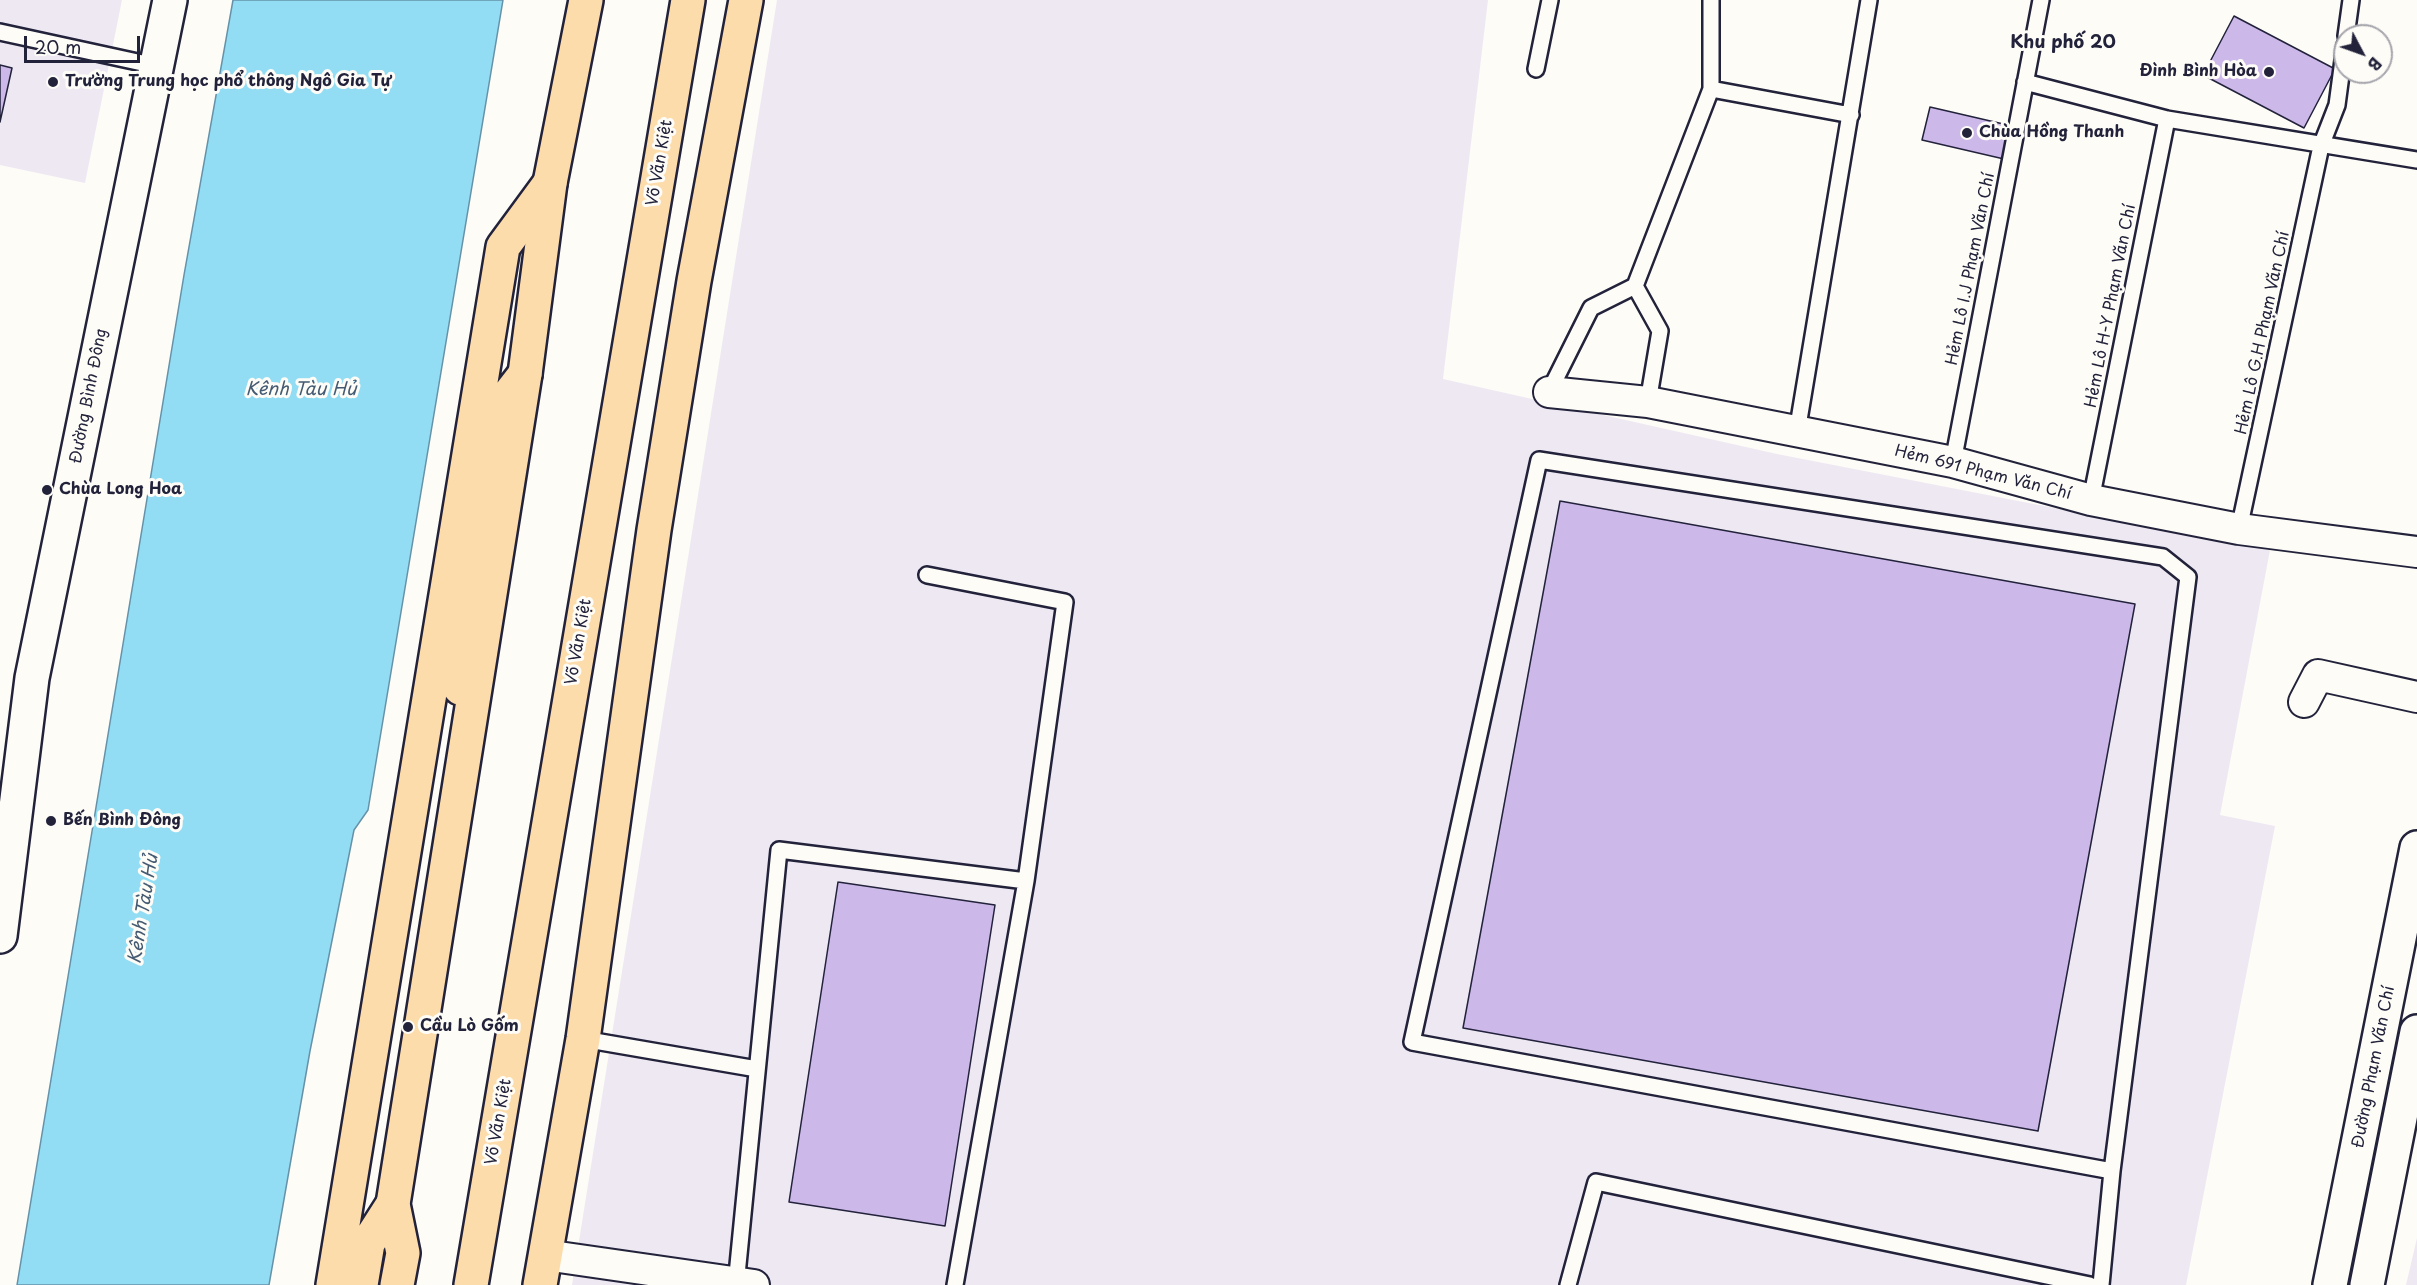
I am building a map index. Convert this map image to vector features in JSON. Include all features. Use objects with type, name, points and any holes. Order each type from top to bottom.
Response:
[{"type":"main road","points":[[397,1285],[403,1253],[393,1204],[525,374],[550,183],[586,0]]},
{"type":"main road","name":"Võ Văn Kiệt","points":[[471,1285],[688,0]]},
{"type":"main road","points":[[543,1270],[583,1039],[654,530],[692,292],[746,0]]},
{"type":"main road","points":[[333,1285],[503,247],[550,183]]},
{"type":"main road","points":[[361,1285],[368,1244],[393,1204]]},
{"type":"street","name":"Đường Bình Đông","points":[[0,936],[32,678],[170,0]]},
{"type":"street","name":"Hẻm 691 Phạm Văn Chí","points":[[1549,392],[1648,402],[1953,462],[2091,500],[2239,529],[2417,552]]},
{"type":"street","points":[[2304,702],[2318,675],[2417,697]]},
{"type":"street","name":"Đường Phạm Văn Chí","points":[[2330,1285],[2417,848]]},
{"type":"street","points":[[2367,1285],[2417,1032]]},
{"type":"street","points":[[543,1270],[742,1284]]},
{"type":"lane","points":[[1536,69],[1550,0]]},
{"type":"lane","points":[[1549,392],[1591,308],[1635,286],[1711,88],[1711,0]]},
{"type":"lane","points":[[1797,432],[1869,0]]},
{"type":"lane","name":"Hẻm Lô I.J Phạm Văn Chí","points":[[1953,462],[2040,0]]},
{"type":"lane","points":[[2348,24],[2351,0]]},
{"type":"lane","points":[[0,32],[156,66]]},
{"type":"lane","points":[[2025,82],[2167,120],[2417,160]]},
{"type":"lane","name":"Hẻm Lô G.H Phạm Văn Chí","points":[[2239,529],[2321,146],[2337,105],[2340,84]]},
{"type":"lane","points":[[1711,88],[1851,115]]},
{"type":"lane","name":"Hẻm Lô H-Y Phạm Văn Chí","points":[[2091,500],[2167,120]]},
{"type":"lane","points":[[1635,286],[1660,331],[1648,402]]},
{"type":"lane","points":[[2101,1285],[2112,1171],[2188,577],[2163,557],[1539,460],[1412,1042],[2112,1171]]},
{"type":"lane","points":[[927,575],[1065,602],[1026,881],[955,1285]]},
{"type":"lane","points":[[742,1284],[757,1069],[778,850],[1026,881]]},
{"type":"lane","points":[[583,1039],[757,1069]]},
{"type":"lane","points":[[1568,1285],[1596,1182],[2090,1285]]},
{"type":"shaded area","name":"Trường Trung học phổ thông Ngô Gia Tự","points":[[0,0],[122,0],[85,183],[0,165]]},
{"type":"shaded area","points":[[777,0],[1488,0],[1443,379],[1777,454],[2270,550],[2220,815],[2275,826],[2186,1285],[572,1285]]},
{"type":"shaded area","points":[[2417,1238],[2417,1285],[2406,1285]]},
{"type":"water","name":"Kênh Tàu Hủ","points":[[233,0],[503,0],[368,810],[354,830],[310,1051],[269,1285],[17,1285],[184,275]]},
{"type":"building","name":"Đình Bình Hòa","points":[[2234,16],[2333,68],[2333,73],[2304,128],[2203,75]]},
{"type":"building","points":[[0,65],[12,68],[0,122]]},
{"type":"building","name":"Chùa Hồng Thanh","points":[[1930,107],[2012,126],[2004,159],[1922,140]]},
{"type":"building","points":[[1560,501],[2135,604],[2038,1131],[1463,1028]]},
{"type":"building","points":[[838,882],[995,905],[945,1226],[789,1202]]},
{"type":"place","name":"Đình Bình Hòa","points":[[2269,72]]},
{"type":"place","name":"Trường Trung học phổ thông Ngô Gia Tự","points":[[53,82]]},
{"type":"place","name":"Chùa Hồng Thanh","points":[[1967,133]]},
{"type":"place","name":"Chùa Long Hoa","points":[[47,490]]},
{"type":"place","name":"Bến Bình Đông","points":[[51,821]]},
{"type":"place","name":"Cầu Lò Gốm","points":[[408,1027]]},
{"type":"district","name":"Khu phố 20","points":[[2063,43]]}]
